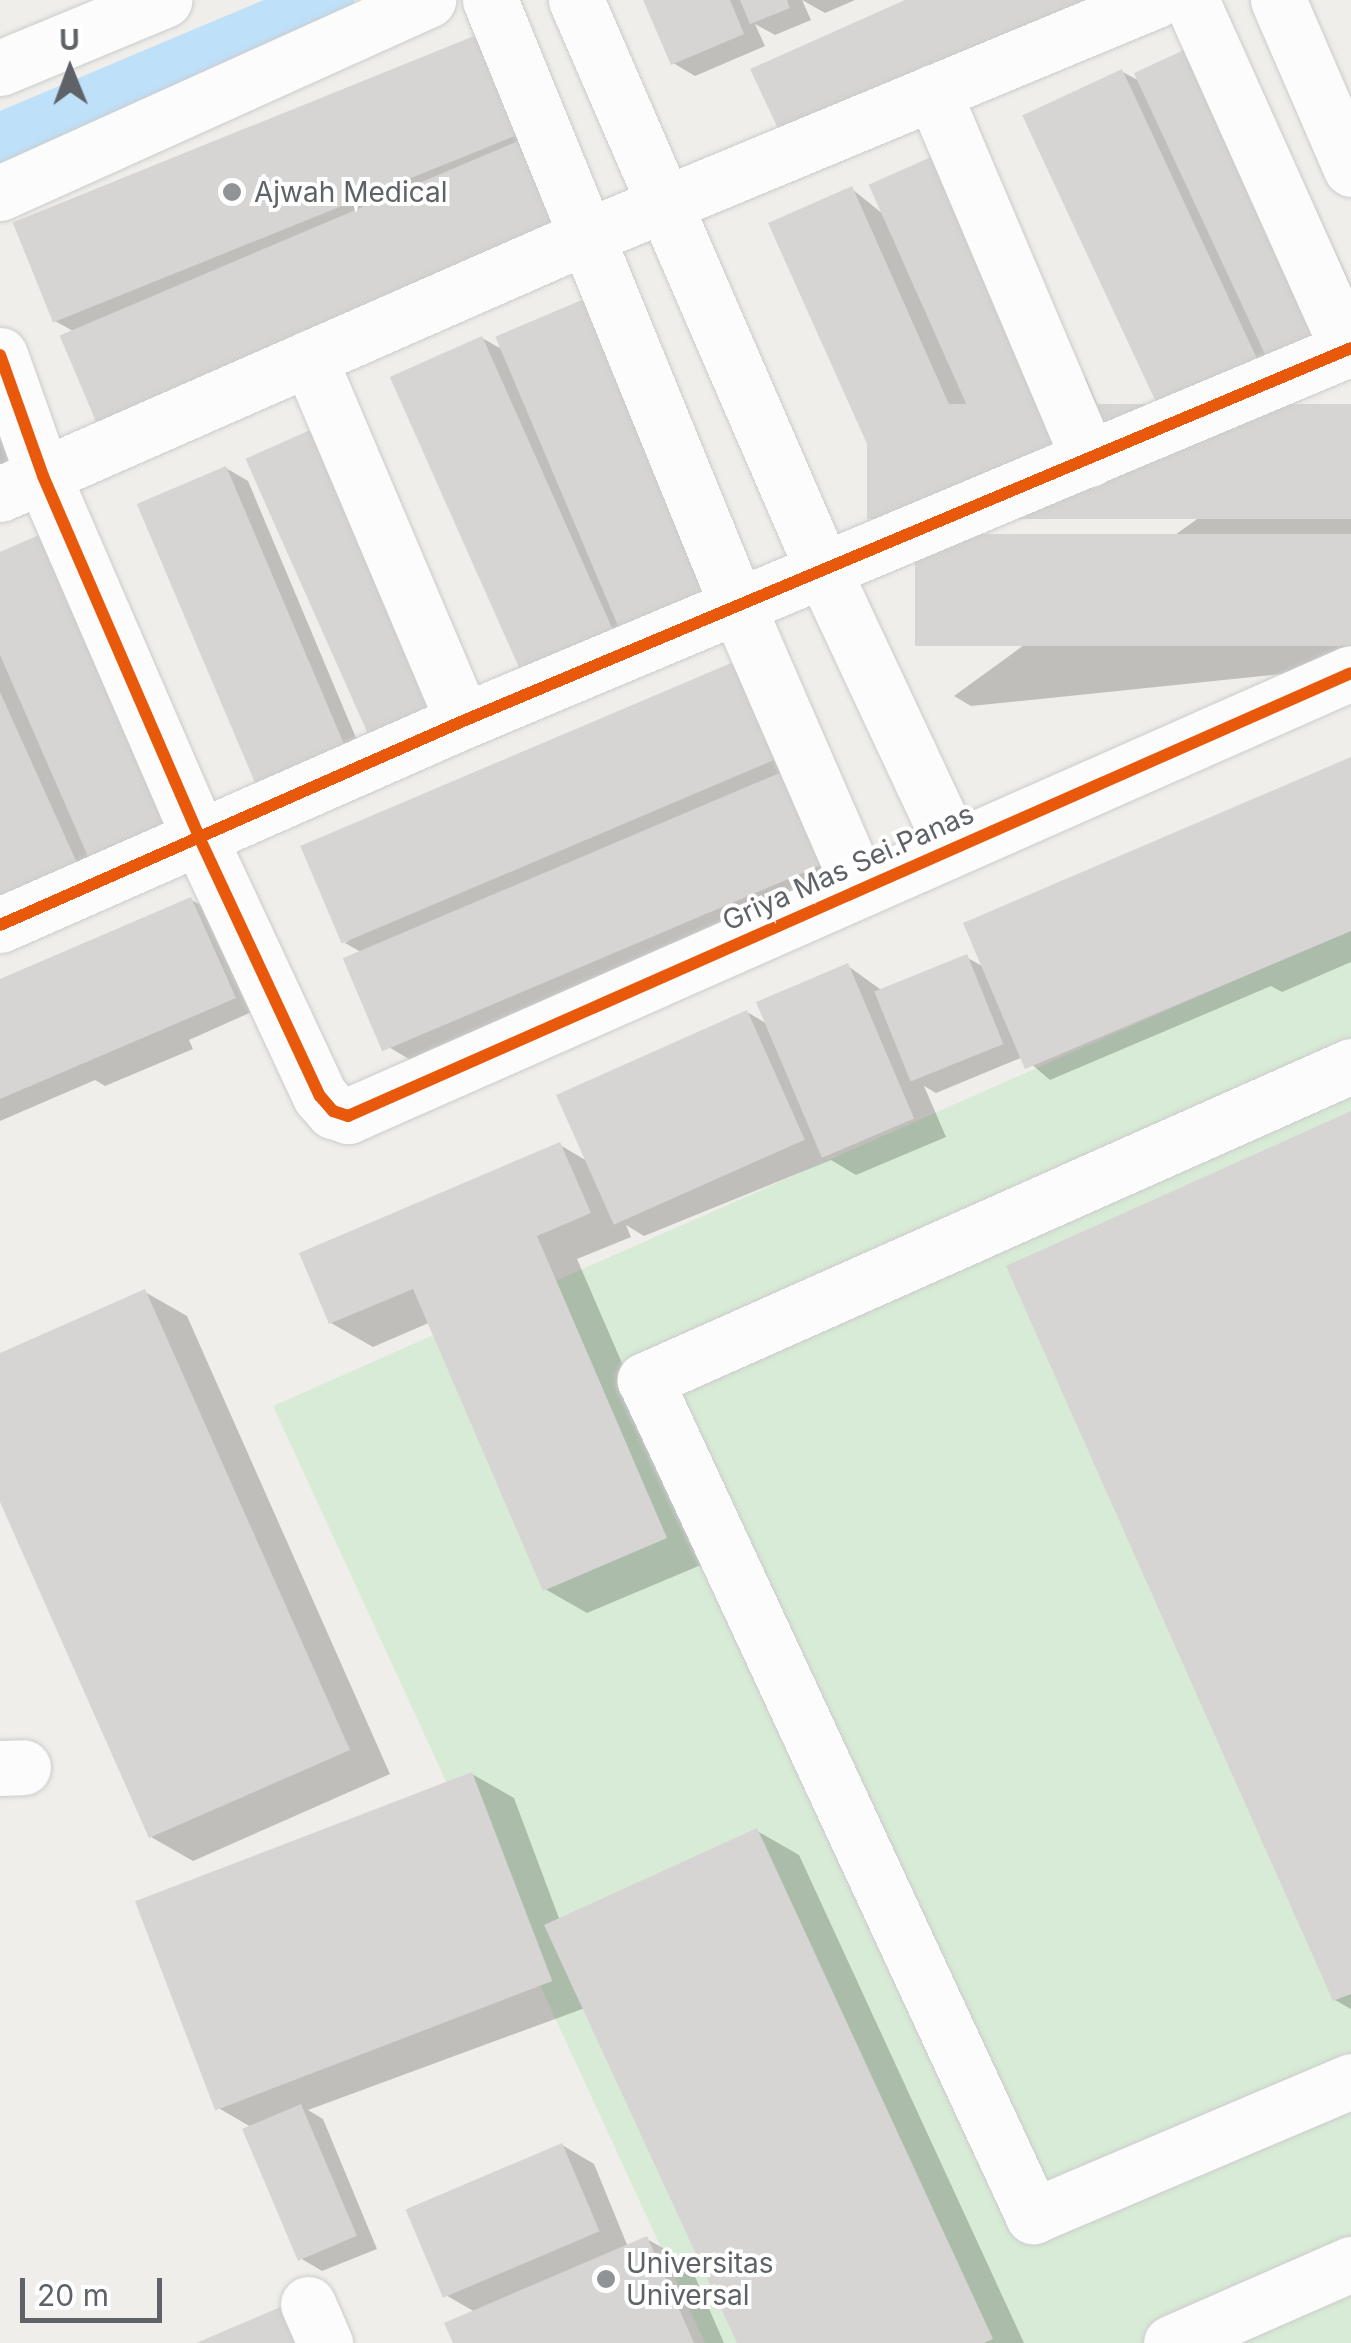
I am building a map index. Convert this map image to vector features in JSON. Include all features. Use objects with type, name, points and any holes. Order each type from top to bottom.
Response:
[{"type":"street","points":[[0,68],[164,0]]},
{"type":"street","points":[[0,193],[428,0]]},
{"type":"street","points":[[490,0],[736,605],[860,888]]},
{"type":"street","name":"Griya Mas Sei.Panas","points":[[576,0],[823,570],[953,848]]},
{"type":"street","points":[[21,485],[586,237],[1156,0]]},
{"type":"street","points":[[0,925],[463,721],[1350,348],[1191,0]]},
{"type":"street","points":[[1278,0],[1351,169]]},
{"type":"street","points":[[933,92],[1089,459]]},
{"type":"street","points":[[0,355],[21,485],[199,837]]},
{"type":"street","points":[[309,358],[463,721]]},
{"type":"street","name":"Griya Mas Sei.Panas","points":[[199,837],[320,1096],[333,1111],[367,1112],[860,888],[1351,672]]},
{"type":"street","points":[[1351,1066],[644,1380],[1034,2216],[1351,2081]]},
{"type":"street","points":[[1170,2343],[1351,2264]]},
{"type":"green space","points":[[1351,929],[1351,2343],[705,2343],[273,1406]]},
{"type":"building","points":[[643,0],[730,0],[744,34],[671,65]]},
{"type":"building","points":[[740,0],[787,0],[790,8],[750,24]]},
{"type":"building","points":[[905,0],[1128,0],[789,152],[750,69]]},
{"type":"building","points":[[1220,33],[1351,314],[1351,318],[1267,358],[1134,73]]},
{"type":"building","points":[[479,34],[519,134],[53,323],[13,222]]},
{"type":"building","points":[[1122,69],[1267,381],[1168,427],[1022,115]]},
{"type":"building","points":[[518,141],[561,241],[102,436],[60,336]]},
{"type":"building","points":[[960,144],[1100,459],[1009,500],[869,185]]},
{"type":"building","points":[[852,186],[992,501],[933,527],[900,453],[876,464],[768,223]]},
{"type":"building","points":[[603,291],[734,598],[626,644],[495,337]]},
{"type":"building","points":[[482,336],[618,641],[526,682],[390,377]]},
{"type":"building","points":[[867,404],[1351,404],[1351,519],[867,519]]},
{"type":"building","points":[[335,419],[468,718],[378,758],[245,459]]},
{"type":"building","points":[[226,466],[355,770],[266,808],[137,504]]},
{"type":"building","points":[[48,531],[178,830],[93,868],[0,655],[0,552]]},
{"type":"building","points":[[915,534],[1351,534],[1351,646],[915,646]]},
{"type":"building","points":[[743,658],[784,756],[342,944],[300,846]]},
{"type":"building","points":[[0,692],[86,883],[0,921]]},
{"type":"building","points":[[1351,757],[1351,931],[1025,1069],[963,923]]},
{"type":"building","points":[[803,763],[842,856],[382,1051],[343,958]]},
{"type":"building","points":[[191,897],[236,998],[0,1099],[0,979]]},
{"type":"building","points":[[967,954],[1003,1044],[911,1081],[874,991]]},
{"type":"building","points":[[848,963],[914,1119],[822,1158],[756,1002]]},
{"type":"building","points":[[747,1010],[805,1140],[614,1225],[556,1095]]},
{"type":"building","points":[[1351,1111],[1351,1994],[1333,2001],[1006,1266]]},
{"type":"building","points":[[560,1142],[591,1213],[537,1236],[667,1538],[543,1591],[413,1289],[329,1324],[299,1253]]},
{"type":"building","points":[[145,1289],[350,1750],[149,1838],[0,1502],[0,1353]]},
{"type":"building","points":[[472,1772],[552,1981],[215,2110],[135,1901]]},
{"type":"building","points":[[757,1828],[993,2339],[984,2343],[737,2343],[544,1925]]},
{"type":"building","points":[[301,2104],[357,2236],[298,2261],[242,2129]]},
{"type":"building","points":[[562,2143],[600,2231],[443,2298],[406,2209]]},
{"type":"building","name":"Universitas Universal","points":[[647,2236],[694,2343],[453,2343],[444,2323]]},
{"type":"building","points":[[290,2303],[307,2343],[196,2343]]},
{"type":"waterway","points":[[0,138],[329,0]]},
{"type":"cycle path","points":[[0,925],[463,721],[1351,348]]},
{"type":"cycle path","points":[[0,355],[43,476],[199,837],[320,1096],[333,1111],[348,1116],[1351,673]]},
{"type":"place","name":"Ajwah Medical","points":[[232,192]]},
{"type":"place","name":"Universitas Universal","points":[[606,2279]]}]
